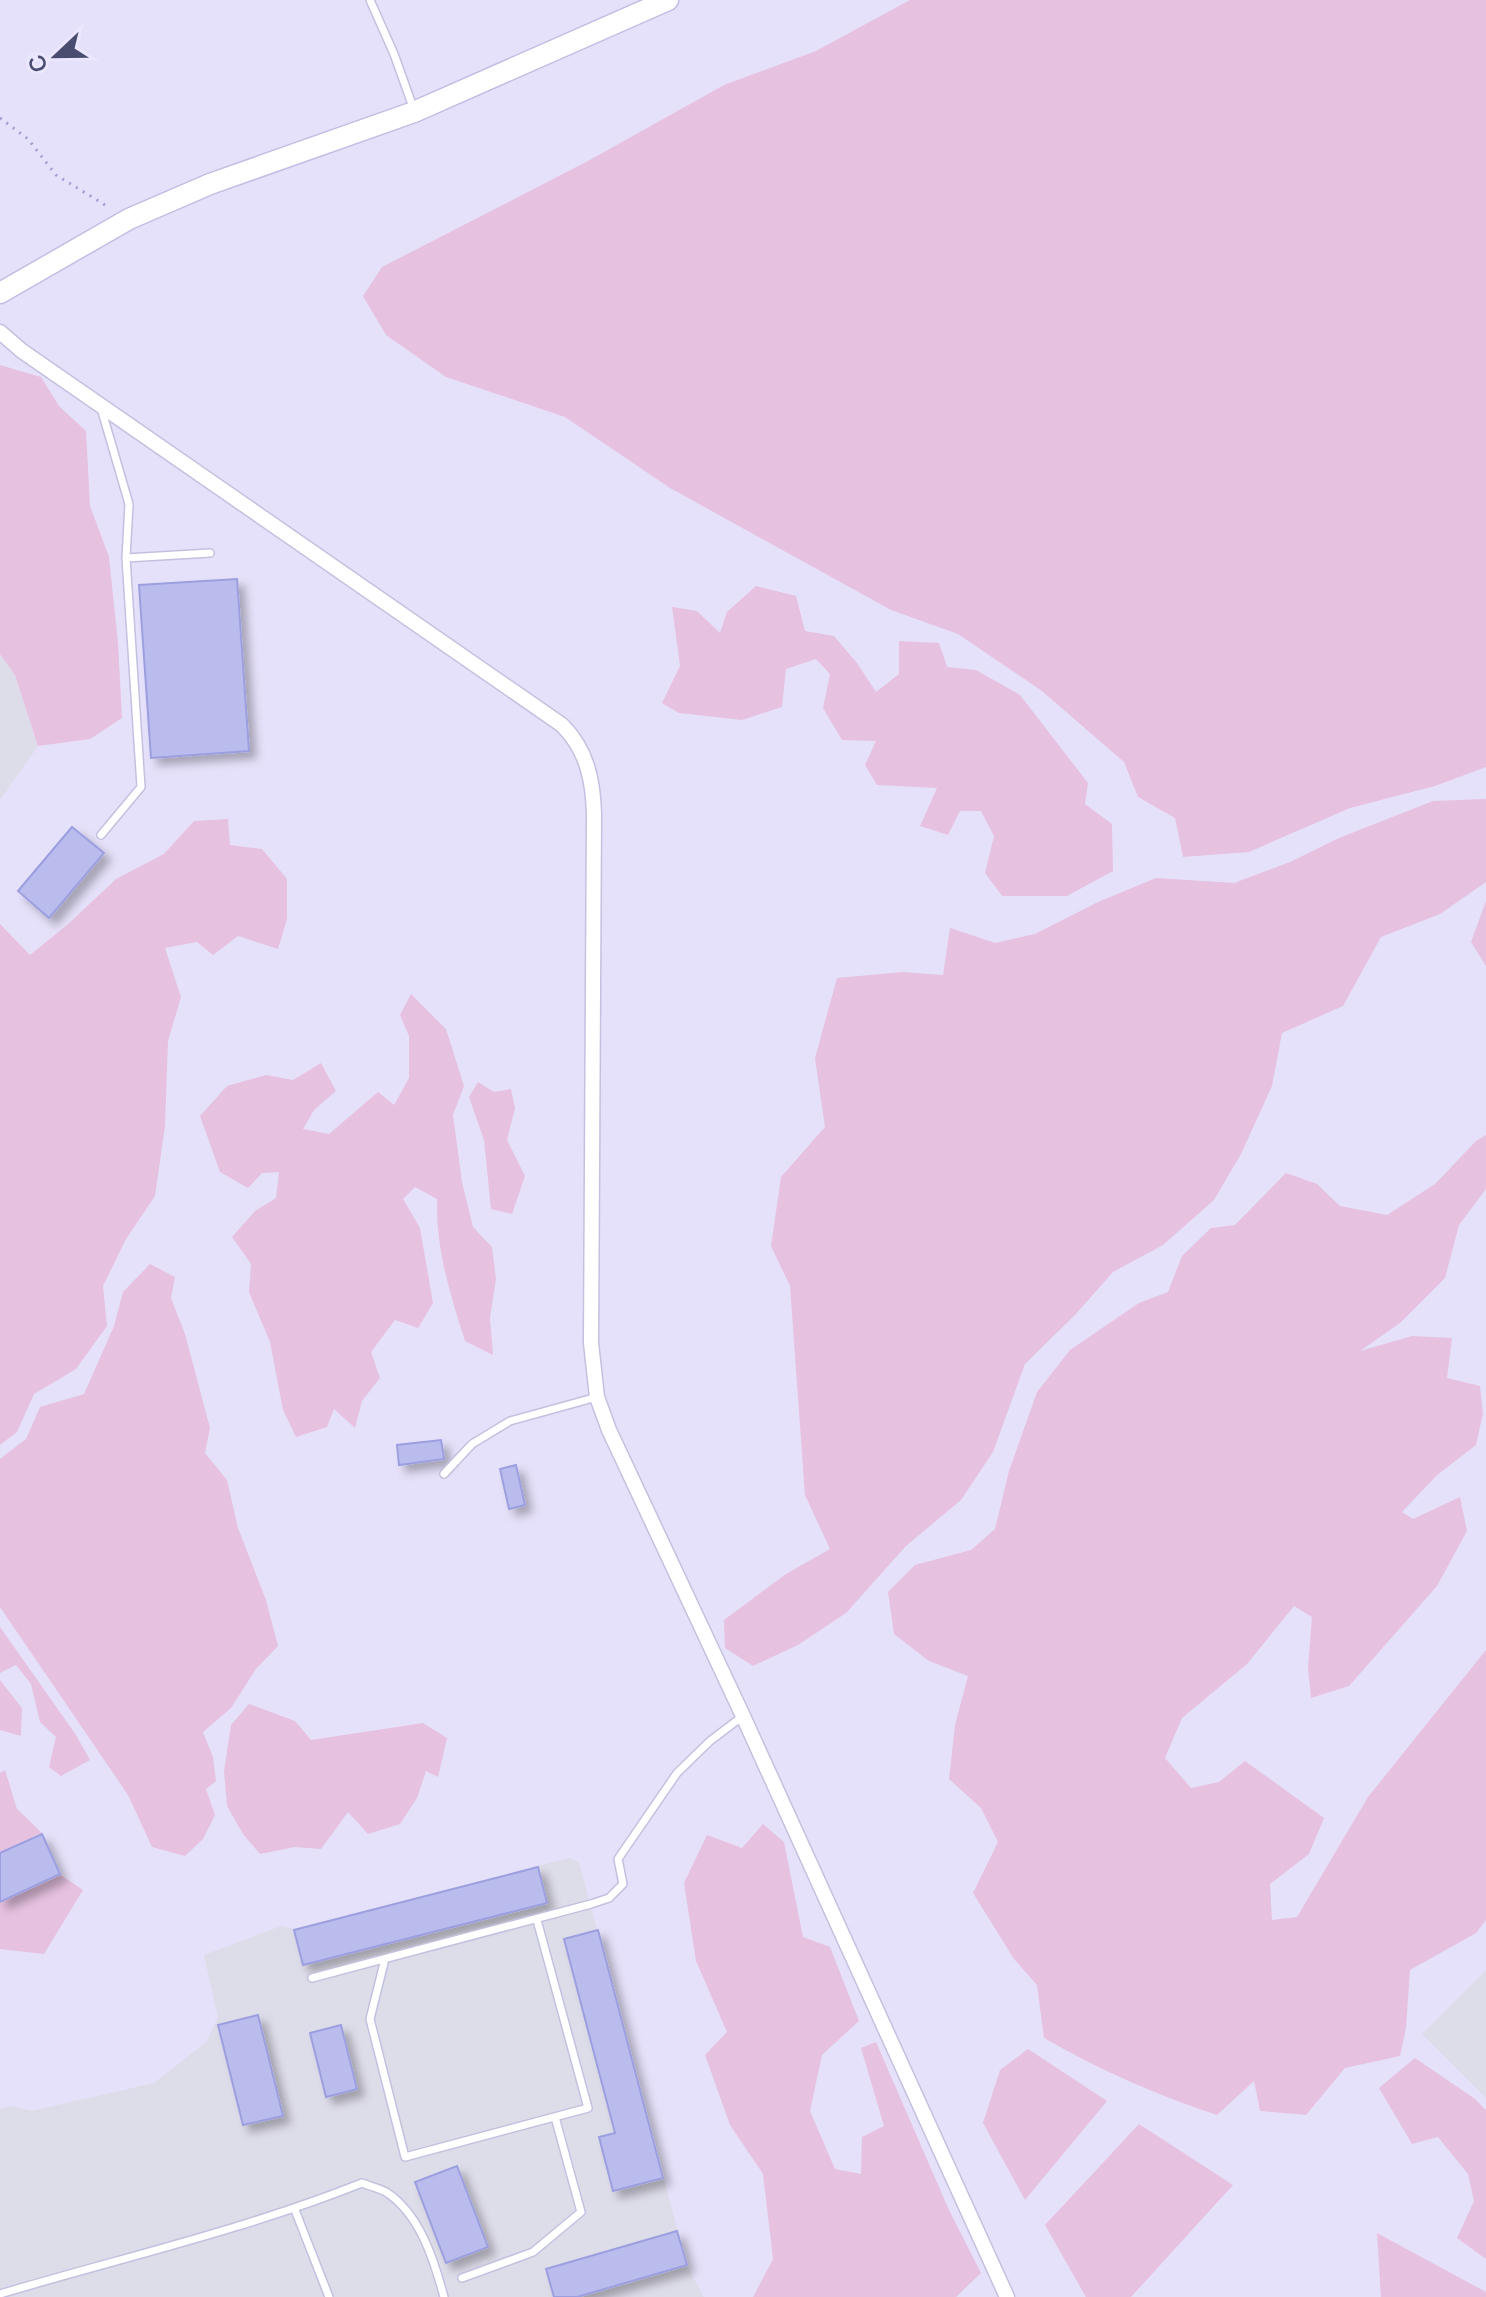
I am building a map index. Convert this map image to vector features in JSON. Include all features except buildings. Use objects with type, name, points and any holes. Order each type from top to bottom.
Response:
[{"type":"street","points":[[0,293],[129,219],[210,184],[414,112],[668,0]]},
{"type":"street","points":[[0,332],[22,351],[562,725],[584,755],[590,773],[594,814],[591,1343],[597,1397],[609,1430],[743,1716],[1007,2297]]},
{"type":"lane","points":[[370,0],[394,54],[414,112]]},
{"type":"lane","points":[[101,406],[129,504],[126,558],[141,787],[101,835]]},
{"type":"lane","points":[[126,558],[210,553]]},
{"type":"lane","points":[[444,1474],[472,1444],[510,1421],[597,1397]]},
{"type":"lane","points":[[312,1978],[600,1901],[623,1884],[618,1859],[677,1773],[710,1741],[743,1716]]},
{"type":"lane","points":[[385,1959],[370,2019],[405,2157],[588,2108],[537,1920]]},
{"type":"lane","points":[[462,2278],[533,2252],[581,2212],[555,2117]]},
{"type":"lane","points":[[0,2294],[295,2210],[362,2183],[386,2192],[414,2219],[436,2268],[444,2297]]},
{"type":"lane","points":[[295,2210],[329,2297]]},
{"type":"path","points":[[0,118],[28,139],[56,175],[129,219]]},
{"type":"shaded area","points":[[910,0],[1486,0],[1486,767],[1435,786],[1350,808],[1249,852],[1183,857],[1175,818],[1138,797],[1124,762],[1042,691],[958,634],[891,610],[670,488],[565,417],[446,377],[386,335],[363,296],[382,267],[588,161],[724,85],[816,51]]},
{"type":"shaded area","points":[[0,365],[41,377],[59,406],[86,431],[90,506],[109,557],[122,718],[90,739],[38,746],[15,675],[0,654]]},
{"type":"shaded area","points":[[756,586],[796,596],[805,631],[834,636],[876,692],[899,674],[899,641],[939,643],[947,667],[976,670],[1020,695],[1088,783],[1085,804],[1112,824],[1113,871],[1067,896],[1002,896],[985,873],[994,836],[981,811],[960,811],[948,835],[920,826],[937,788],[877,785],[865,765],[876,741],[842,740],[823,708],[830,674],[816,659],[786,669],[782,707],[742,720],[679,713],[662,703],[680,666],[672,607],[697,611],[720,633],[727,612]]},
{"type":"shaded area","points":[[0,654],[15,675],[38,746],[0,800]]},
{"type":"shaded area","points":[[1486,799],[1486,882],[1440,914],[1381,937],[1343,1006],[1282,1033],[1272,1086],[1241,1154],[1214,1200],[1163,1245],[1113,1272],[1025,1364],[993,1452],[961,1500],[906,1546],[846,1613],[798,1645],[753,1666],[725,1648],[724,1620],[786,1574],[830,1549],[805,1495],[790,1286],[771,1246],[781,1177],[825,1127],[815,1058],[837,978],[903,972],[943,975],[950,928],[995,943],[1035,934],[1098,902],[1156,878],[1234,883],[1433,801]]},
{"type":"shaded area","points":[[228,819],[230,845],[262,849],[287,879],[287,919],[278,949],[238,936],[213,955],[197,942],[165,948],[181,997],[168,1041],[165,1126],[155,1196],[126,1239],[103,1286],[107,1326],[76,1369],[34,1394],[17,1432],[0,1445],[0,924],[30,955],[116,879],[164,854],[194,821]]},
{"type":"shaded area","points":[[1486,901],[1486,966],[1471,942]]},
{"type":"shaded area","points":[[411,994],[446,1029],[464,1086],[453,1115],[462,1182],[473,1227],[492,1247],[496,1279],[490,1318],[493,1355],[465,1341],[441,1254],[437,1199],[415,1187],[403,1199],[420,1228],[433,1303],[418,1328],[395,1320],[371,1352],[380,1378],[362,1401],[355,1428],[334,1409],[327,1427],[296,1437],[283,1410],[270,1342],[249,1292],[251,1264],[232,1237],[255,1211],[276,1198],[279,1172],[262,1173],[248,1188],[220,1172],[200,1116],[227,1086],[266,1075],[293,1080],[321,1063],[336,1091],[314,1110],[303,1129],[329,1134],[378,1092],[394,1105],[409,1078],[409,1036],[400,1015]]},
{"type":"shaded area","points":[[478,1082],[494,1092],[511,1089],[515,1108],[507,1140],[525,1176],[512,1214],[491,1209],[484,1140],[469,1097]]},
{"type":"shaded area","points":[[1486,1135],[1486,1189],[1459,1225],[1445,1278],[1400,1323],[1360,1351],[1412,1336],[1452,1338],[1447,1378],[1480,1386],[1483,1414],[1476,1445],[1436,1476],[1402,1512],[1413,1519],[1460,1497],[1467,1531],[1437,1586],[1349,1686],[1311,1698],[1308,1668],[1312,1617],[1294,1606],[1247,1664],[1182,1718],[1165,1758],[1191,1788],[1219,1782],[1245,1761],[1324,1818],[1309,1854],[1270,1884],[1272,1920],[1297,1917],[1368,1797],[1486,1650],[1486,1920],[1476,1933],[1410,1970],[1406,2028],[1400,2056],[1345,2068],[1306,2115],[1260,2111],[1254,2081],[1217,2115],[1129,2081],[1044,2038],[1037,1985],[1014,1959],[973,1893],[998,1842],[981,1808],[949,1779],[955,1725],[968,1676],[929,1661],[894,1634],[888,1592],[915,1565],[971,1550],[995,1529],[1009,1471],[1037,1392],[1070,1350],[1139,1303],[1168,1292],[1182,1256],[1211,1228],[1235,1225],[1286,1173],[1317,1184],[1340,1206],[1387,1215],[1435,1184],[1476,1141]]},
{"type":"shaded area","points":[[150,1264],[175,1277],[171,1298],[185,1334],[210,1428],[205,1453],[227,1480],[238,1528],[266,1600],[278,1646],[256,1669],[231,1708],[203,1732],[213,1757],[216,1781],[206,1789],[215,1815],[203,1839],[185,1856],[152,1847],[128,1795],[0,1607],[0,1459],[26,1439],[40,1407],[84,1394],[114,1326],[123,1292]]},
{"type":"shaded area","points":[[0,1627],[76,1735],[90,1760],[61,1776],[49,1767],[56,1737],[40,1722],[31,1684],[16,1665],[0,1673]]},
{"type":"shaded area","points":[[0,1680],[22,1708],[21,1736],[0,1730]]},
{"type":"shaded area","points":[[249,1704],[295,1721],[311,1740],[423,1723],[447,1738],[438,1777],[426,1771],[417,1798],[400,1824],[368,1834],[348,1812],[321,1849],[295,1847],[260,1854],[243,1834],[227,1806],[224,1771],[231,1725]]},
{"type":"shaded area","points":[[5,1770],[17,1809],[42,1833],[0,1852],[0,1773]]},
{"type":"shaded area","points":[[763,1824],[784,1842],[803,1937],[830,1947],[859,2021],[822,2055],[810,2111],[835,2169],[861,2174],[862,2137],[884,2126],[861,2048],[876,2042],[949,2210],[981,2273],[956,2297],[753,2297],[773,2259],[763,2174],[730,2125],[705,2055],[727,2032],[696,1961],[684,1883],[707,1835],[742,1848]]},
{"type":"shaded area","points":[[569,1858],[579,1862],[687,2265],[704,2297],[0,2297],[0,2109],[11,2106],[31,2111],[154,2083],[205,2043],[218,2018],[204,1955],[281,1926],[294,1929]]},
{"type":"shaded area","points":[[61,1875],[83,1890],[44,1954],[0,1949],[0,1903]]},
{"type":"shaded area","points":[[1486,1970],[1486,2098],[1422,2034]]},
{"type":"shaded area","points":[[1028,2049],[1107,2101],[1025,2200],[983,2123],[1000,2070]]},
{"type":"shaded area","points":[[1415,2058],[1486,2110],[1486,2259],[1457,2238],[1474,2201],[1468,2174],[1438,2137],[1412,2144],[1379,2088]]},
{"type":"shaded area","points":[[1139,2124],[1233,2185],[1131,2297],[1086,2297],[1045,2225]]},
{"type":"shaded area","points":[[1377,2233],[1486,2292],[1486,2297],[1381,2297]]}]
